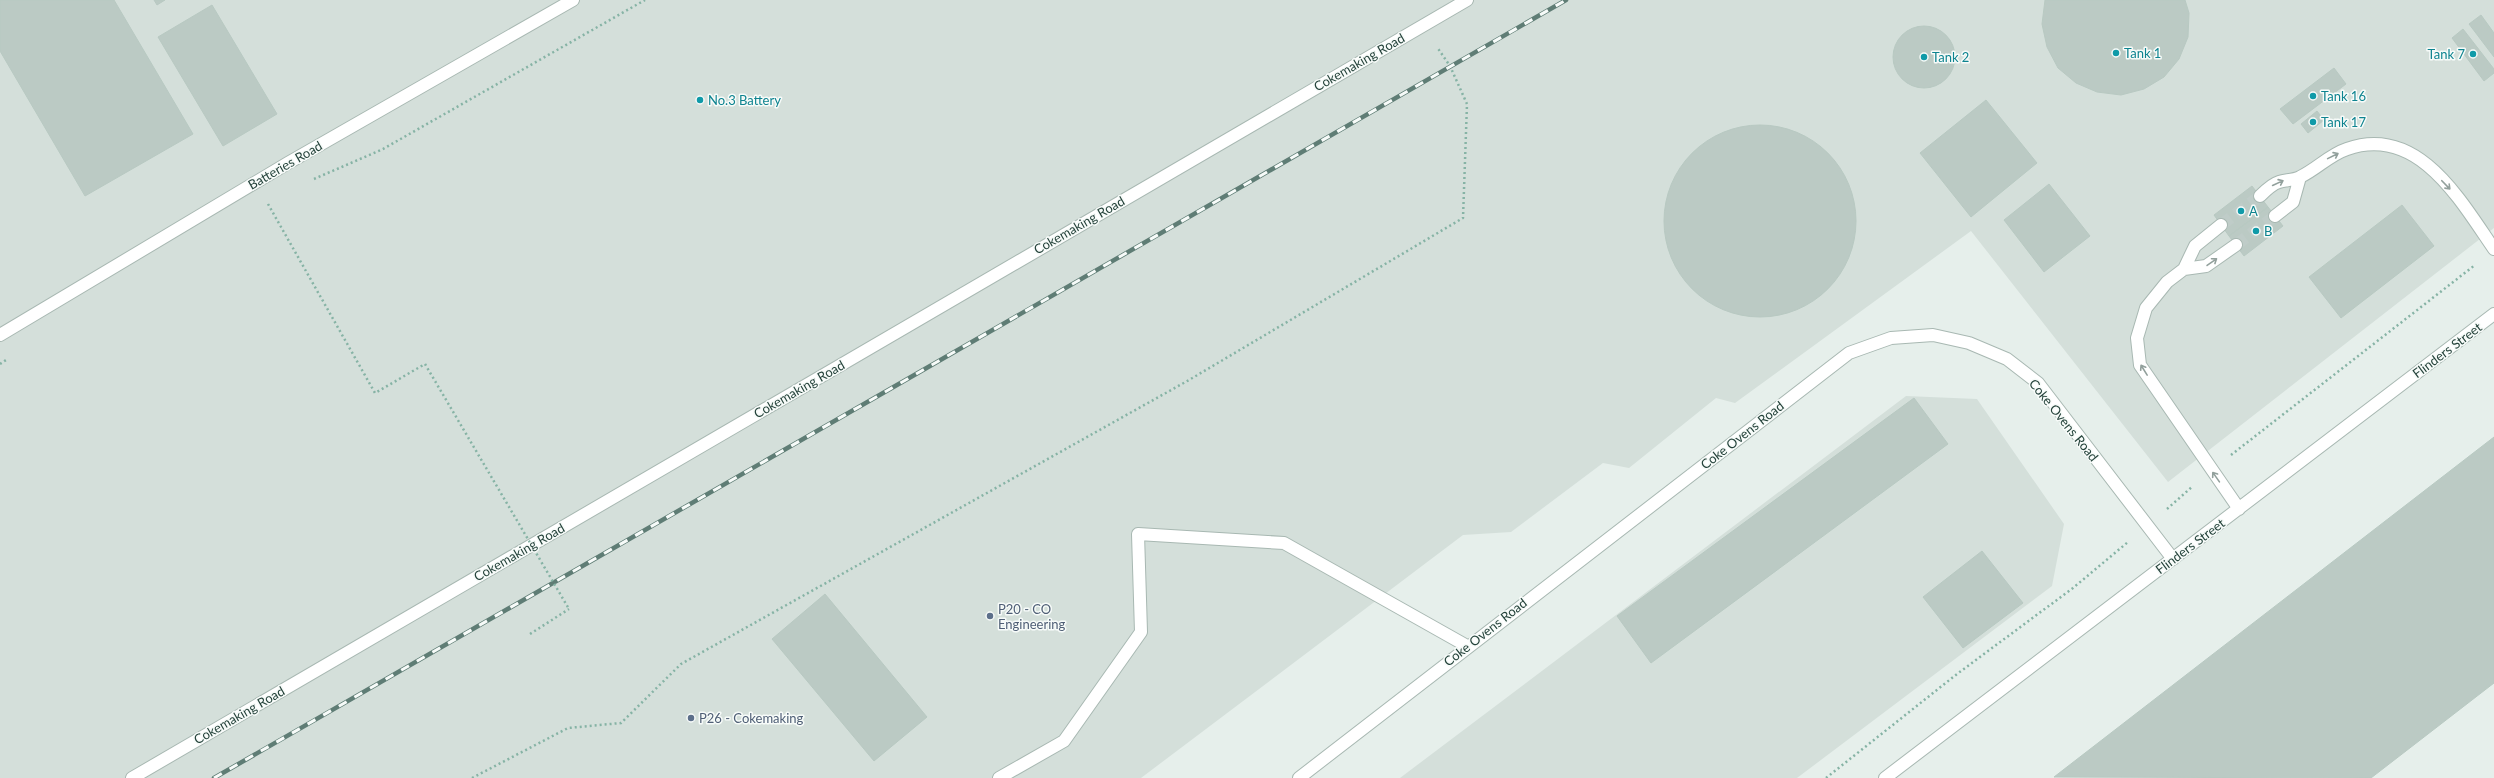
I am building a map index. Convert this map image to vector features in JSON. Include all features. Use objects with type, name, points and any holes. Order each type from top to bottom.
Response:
[{"type":"street","name":"Batteries Road","points":[[0,336],[288,163],[573,0]]},
{"type":"street","name":"Cokemaking Road","points":[[132,778],[1467,0]]},
{"type":"street","points":[[2260,196],[2277,182],[2300,177],[2327,159],[2347,149],[2368,144],[2390,144],[2401,148],[2425,163],[2451,190],[2494,249]]},
{"type":"street","points":[[2275,216],[2292,202],[2300,177]]},
{"type":"street","points":[[2222,225],[2195,246],[2184,269],[2167,282],[2146,308],[2137,338],[2140,365],[2239,509]]},
{"type":"street","points":[[2184,269],[2206,266],[2236,245]]},
{"type":"street","name":"Flinders Street","points":[[1885,778],[2494,314]]},
{"type":"street","name":"Coke Ovens Road","points":[[1299,778],[1467,646],[1849,353],[1891,338],[1934,335],[1969,343],[2007,358],[2038,383],[2173,559]]},
{"type":"street","points":[[999,778],[1064,741],[1141,632],[1138,534],[1284,543],[1467,646]]},
{"type":"path","points":[[310,181],[383,149],[645,0]]},
{"type":"path","points":[[472,778],[568,728],[621,723],[681,664],[1189,380],[1463,218],[1467,104],[1450,66],[1422,25]]},
{"type":"path","points":[[266,201],[375,393],[425,364],[569,609],[530,634]]},
{"type":"path","points":[[0,364],[13,356]]},
{"type":"shaded area","points":[[0,0],[2494,0],[2494,228],[2168,482],[1971,231],[1735,403],[1716,398],[1629,468],[1603,463],[1511,532],[1463,535],[1141,778],[0,778]]},
{"type":"shaded area","points":[[1906,396],[1977,399],[2064,524],[2052,586],[1797,778],[1400,778]]},
{"type":"building","points":[[0,0],[114,0],[193,134],[85,196],[0,51]]},
{"type":"building","points":[[154,0],[165,0],[157,5]]},
{"type":"building","name":"Tank 1","points":[[2045,0],[2185,0],[2189,13],[2188,37],[2179,59],[2164,77],[2144,89],[2121,95],[2097,92],[2076,83],[2058,68],[2047,47],[2042,24]]},
{"type":"building","points":[[212,5],[277,114],[223,146],[158,37]]},
{"type":"building","points":[[2481,15],[2494,33],[2494,57],[2469,24]]},
{"type":"building","name":"Tank 2","points":[[1918,26],[1930,26],[1946,35],[1953,45],[1955,57],[1953,69],[1946,79],[1930,88],[1918,88],[1907,83],[1898,74],[1893,63],[1893,51],[1898,40],[1907,31]]},
{"type":"building","name":"Tank 7","points":[[2463,29],[2494,69],[2494,73],[2484,81],[2452,38]]},
{"type":"building","name":"Tank 16","points":[[2334,68],[2346,84],[2293,124],[2280,109]]},
{"type":"building","points":[[1986,100],[2037,163],[1971,217],[1920,153]]},
{"type":"building","name":"Tank 17","points":[[2317,111],[2324,120],[2308,133],[2301,124]]},
{"type":"building","points":[[1751,125],[1769,125],[1797,132],[1813,141],[1828,153],[1840,168],[1849,184],[1856,212],[1856,230],[1849,258],[1840,274],[1828,289],[1813,301],[1797,310],[1769,317],[1751,317],[1732,313],[1715,306],[1699,295],[1686,282],[1675,266],[1668,249],[1664,230],[1664,212],[1668,193],[1675,176],[1686,160],[1699,147],[1715,136],[1732,129]]},
{"type":"building","points":[[2049,184],[2090,236],[2044,272],[2004,220]]},
{"type":"building","name":"A","points":[[2252,186],[2268,207],[2229,236],[2214,215]]},
{"type":"building","points":[[2402,205],[2434,246],[2341,318],[2309,277]]},
{"type":"building","name":"B","points":[[2268,207],[2283,226],[2244,256],[2229,236]]},
{"type":"building","points":[[1914,398],[1948,444],[1651,663],[1617,616]]},
{"type":"building","points":[[2494,437],[2494,683],[2371,778],[2054,777]]},
{"type":"building","points":[[1982,551],[2023,603],[1963,648],[1923,597]]},
{"type":"building","points":[[825,594],[927,717],[874,761],[772,639]]},
{"type":"tunnel","points":[[2221,225],[2260,196]]},
{"type":"tunnel","points":[[2236,245],[2275,216]]},
{"type":"railway","points":[[214,778],[1566,0]]},
{"type":"place","name":"Tank 1","points":[[2116,53]]},
{"type":"place","name":"Tank 7","points":[[2473,54]]},
{"type":"place","name":"Tank 2","points":[[1924,57]]},
{"type":"place","name":"Tank 16","points":[[2313,96]]},
{"type":"place","name":"No.3 Battery","points":[[700,100]]},
{"type":"place","name":"Tank 17","points":[[2313,122]]},
{"type":"place","name":"A","points":[[2241,211]]},
{"type":"place","name":"B","points":[[2256,231]]},
{"type":"place","name":"P20 - CO Engineering","points":[[990,616]]},
{"type":"place","name":"P26 - Cokemaking","points":[[691,718]]}]
